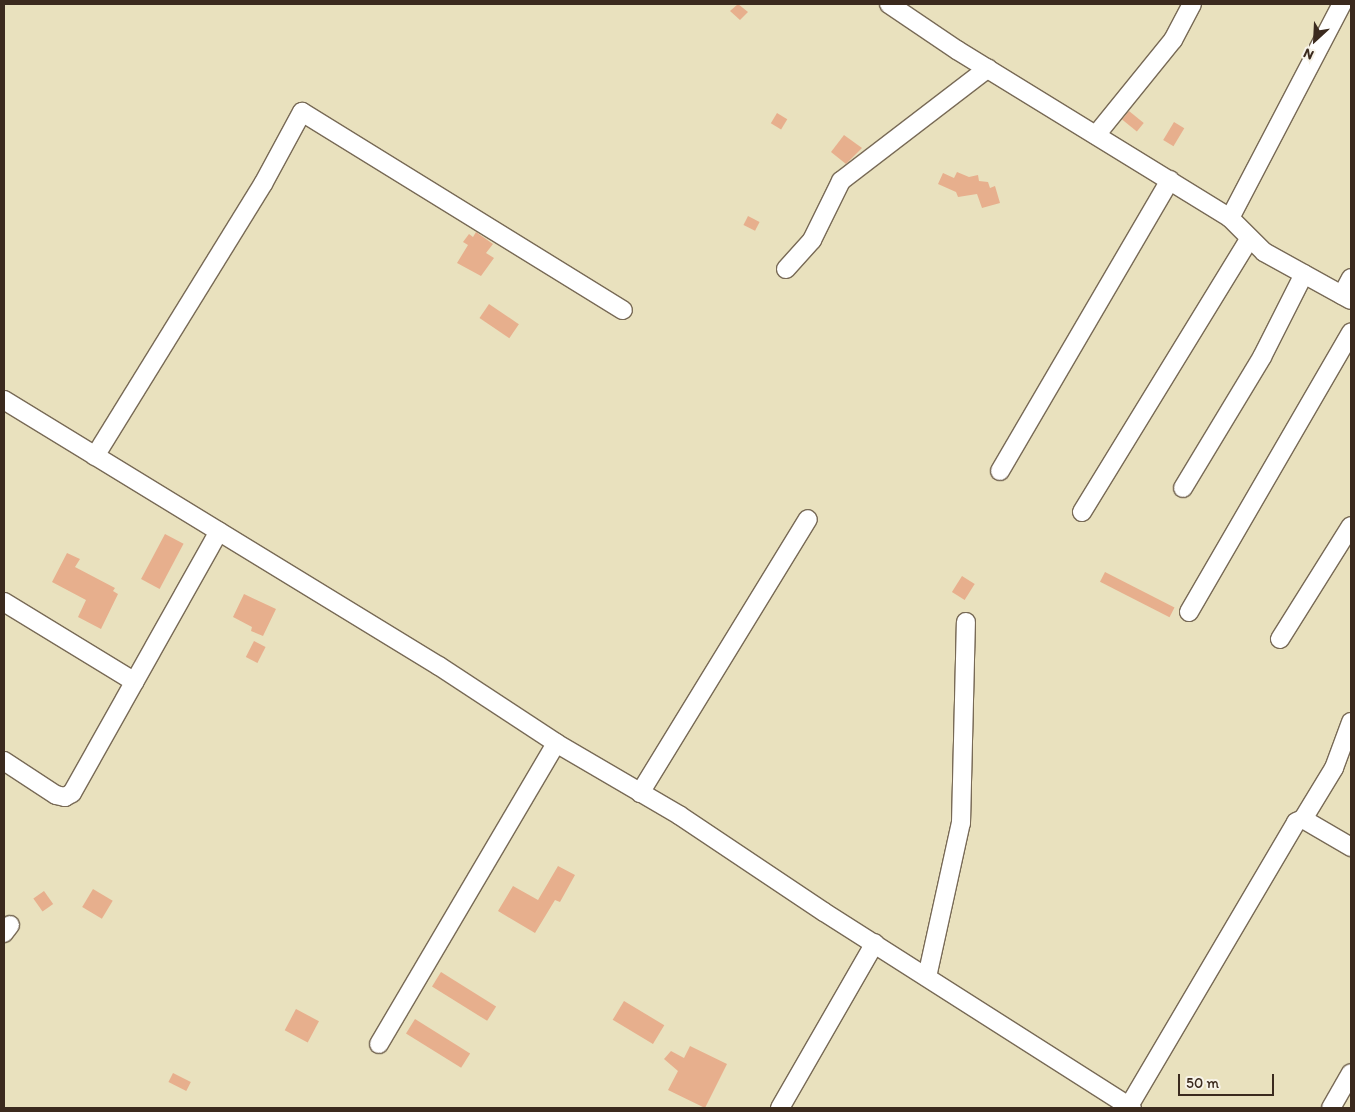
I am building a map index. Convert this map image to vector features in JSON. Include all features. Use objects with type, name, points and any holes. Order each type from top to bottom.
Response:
[{"type":"street","points":[[889,4],[988,68],[1230,218],[1249,240],[1346,298],[1351,278]]},
{"type":"street","points":[[1096,135],[1173,40],[1192,4]]},
{"type":"street","points":[[1230,218],[1342,4]]},
{"type":"street","points":[[786,269],[812,240],[841,181],[988,68]]},
{"type":"street","points":[[95,456],[262,184],[302,112],[623,310]]},
{"type":"street","points":[[1000,471],[1170,180]]},
{"type":"street","points":[[1082,512],[1249,240]]},
{"type":"street","points":[[1183,488],[1262,357],[1304,274]]},
{"type":"street","points":[[1189,612],[1351,332]]},
{"type":"street","points":[[4,400],[219,531],[362,622],[439,666],[556,743],[640,793],[1130,1107],[1296,822],[1303,819],[1334,768],[1351,722]]},
{"type":"street","points":[[640,793],[808,518]]},
{"type":"street","points":[[1280,639],[1351,526]]},
{"type":"street","points":[[4,762],[56,795],[65,797],[72,793],[219,531]]},
{"type":"street","points":[[4,602],[135,682]]},
{"type":"street","points":[[927,977],[961,822],[966,622]]},
{"type":"street","points":[[379,1044],[556,743]]},
{"type":"street","points":[[1303,819],[1351,847]]},
{"type":"street","points":[[780,1108],[875,943]]},
{"type":"street","points":[[1331,1108],[1351,1073]]},
{"type":"building","points":[[738,4],[748,12],[740,20],[730,11]]},
{"type":"building","points":[[1129,111],[1144,123],[1137,132],[1122,120]]},
{"type":"building","points":[[777,113],[787,119],[781,129],[771,123]]},
{"type":"building","points":[[1174,122],[1184,128],[1173,146],[1163,140]]},
{"type":"building","points":[[844,135],[862,148],[846,164],[831,152]]},
{"type":"building","points":[[957,172],[969,177],[978,175],[979,181],[988,182],[990,188],[995,186],[1000,203],[982,208],[977,194],[958,197],[956,192],[938,184],[943,173],[954,178]]},
{"type":"building","points":[[748,216],[760,222],[755,231],[743,225]]},
{"type":"building","points":[[476,232],[493,244],[486,253],[494,258],[481,276],[457,263],[468,245],[463,242],[469,234],[473,237]]},
{"type":"building","points":[[489,304],[519,324],[509,338],[479,318]]},
{"type":"building","points":[[165,534],[184,544],[160,589],[141,579]]},
{"type":"building","points":[[67,553],[80,559],[75,567],[115,588],[113,591],[118,594],[101,629],[78,617],[86,600],[52,582]]},
{"type":"building","points":[[1105,572],[1174,607],[1170,617],[1100,582]]},
{"type":"building","points":[[962,576],[975,584],[965,600],[952,592]]},
{"type":"building","points":[[244,594],[276,609],[263,636],[251,631],[252,627],[233,617]]},
{"type":"building","points":[[254,641],[266,647],[257,663],[246,657]]},
{"type":"building","points":[[558,866],[575,875],[560,902],[555,900],[535,933],[498,911],[513,886],[538,900]]},
{"type":"building","points":[[93,889],[113,901],[102,919],[82,907]]},
{"type":"building","points":[[44,891],[53,904],[43,912],[33,898]]},
{"type":"building","points":[[441,972],[496,1006],[487,1021],[432,986]]},
{"type":"building","points":[[624,1001],[664,1025],[653,1044],[613,1020]]},
{"type":"building","points":[[296,1009],[319,1021],[308,1042],[285,1030]]},
{"type":"building","points":[[415,1019],[470,1053],[461,1068],[406,1033]]},
{"type":"building","points":[[690,1046],[727,1064],[705,1108],[668,1090],[678,1071],[664,1059],[671,1051],[684,1058]]},
{"type":"building","points":[[173,1073],[191,1082],[186,1091],[168,1082]]}]
